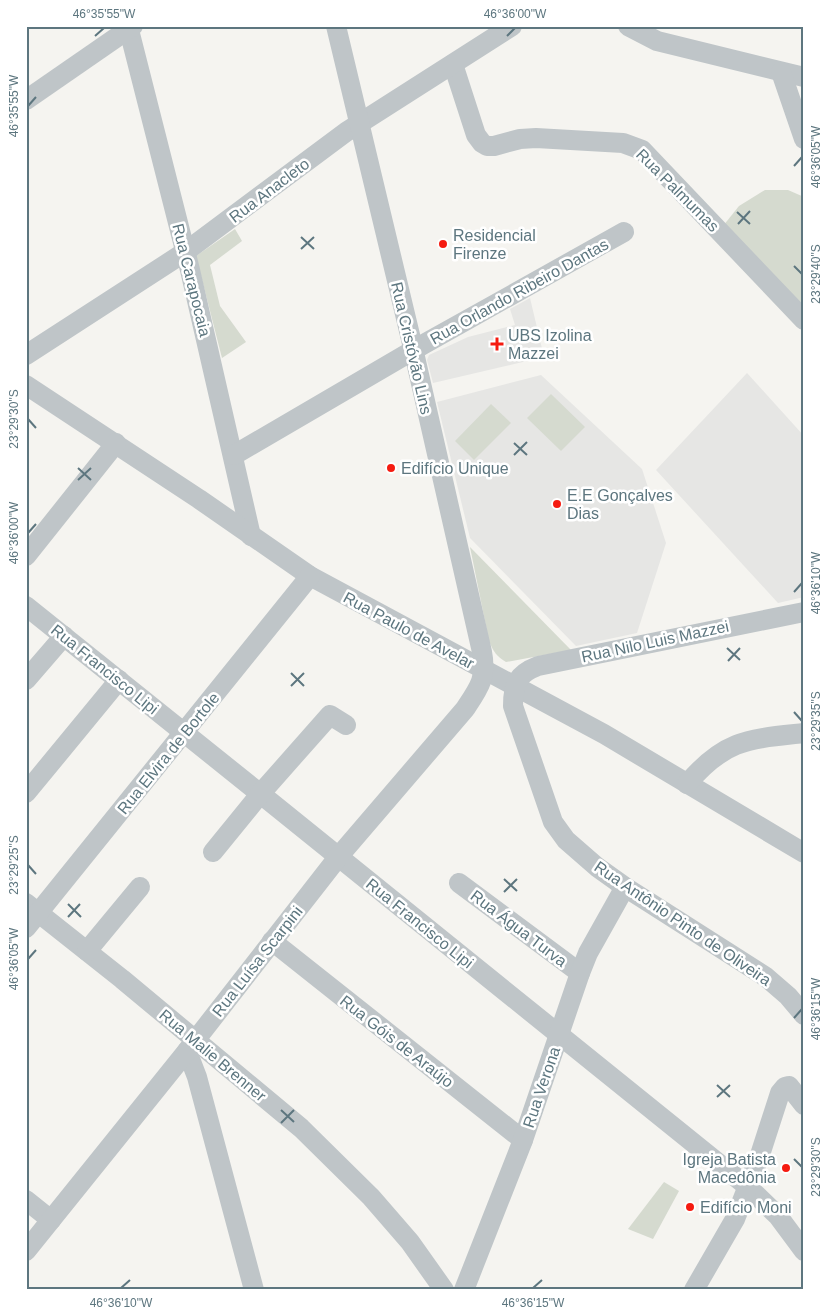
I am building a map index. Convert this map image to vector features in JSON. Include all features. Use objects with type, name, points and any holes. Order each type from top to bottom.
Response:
[{"type":"street","name":"Rua Cristóvão Lins","points":[[336,26],[414,351],[482,652],[484,670]]},
{"type":"street","name":"Rua Anacleto","points":[[26,355],[185,252],[359,123],[512,26]]},
{"type":"street","points":[[628,26],[657,40],[804,77]]},
{"type":"street","points":[[26,100],[130,27]]},
{"type":"street","name":"Rua Carapocaia","points":[[130,27],[252,536]]},
{"type":"street","name":"Rua Palmumas","points":[[453,64],[476,135],[482,143],[487,146],[494,146],[520,139],[546,138],[623,143],[642,150],[804,320]]},
{"type":"street","points":[[781,72],[804,139]]},
{"type":"street","name":"Rua Orlando Ribeiro Dantas","points":[[234,455],[624,232]]},
{"type":"street","name":"Rua Paulo de Avelar","points":[[26,385],[116,443],[310,576],[604,734],[804,853]]},
{"type":"street","points":[[26,556],[116,443]]},
{"type":"street","name":"Rua Elvira de Bortole","points":[[30,915],[184,732],[310,576]]},
{"type":"street","name":"Rua Francisco Lipi","points":[[26,606],[261,793],[748,1187],[778,1216],[804,1251]]},
{"type":"street","name":"Rua Nilo Luis Mazzei","points":[[514,686],[527,670],[545,664],[804,612]]},
{"type":"street","points":[[26,680],[64,636]]},
{"type":"street","name":"Rua Luísa Scarpini","points":[[26,1251],[191,1046],[339,856],[465,709],[478,691],[484,670]]},
{"type":"street","points":[[26,793],[119,680]]},
{"type":"street","name":"Rua Antônio Pinto de Oliveira","points":[[514,686],[513,706],[553,822],[573,847],[625,887],[796,993],[804,1015]]},
{"type":"street","points":[[213,852],[261,793],[330,715],[346,725]]},
{"type":"street","points":[[687,784],[708,761],[721,751],[759,738],[804,733]]},
{"type":"street","name":"Rua Água Turva","points":[[459,883],[580,974]]},
{"type":"street","points":[[86,951],[140,887]]},
{"type":"street","name":"Rua Verona","points":[[464,1290],[523,1140],[588,953],[625,887]]},
{"type":"street","name":"Rua Malie Brenner","points":[[30,915],[86,951],[191,1046],[301,1128],[354,1179],[410,1242],[444,1290]]},
{"type":"street","name":"Rua Góis de Araújo","points":[[272,941],[523,1140]]},
{"type":"street","points":[[191,1046],[197,1077],[254,1290]]},
{"type":"street","points":[[694,1290],[734,1220],[748,1187],[780,1093],[788,1086],[804,1105]]},
{"type":"street","points":[[26,1200],[51,1220]]},
{"type":"shaded area","points":[[765,190],[788,190],[804,197],[804,309],[723,226],[739,206]]},
{"type":"shaded area","points":[[235,229],[242,241],[210,265],[220,306],[246,342],[222,358],[196,256]]},
{"type":"shaded area","name":"UBS Izolina Mazzei","points":[[530,298],[544,357],[433,383],[427,360],[429,355],[468,337],[515,325],[510,309]]},
{"type":"shaded area","points":[[747,373],[804,436],[804,597],[778,603],[656,470]]},
{"type":"shaded area","name":"E.E Gonçalves Dias","points":[[541,375],[642,469],[666,543],[637,633],[576,646],[470,538],[437,402]]},
{"type":"shaded area","points":[[551,394],[585,427],[561,451],[527,418]]},
{"type":"shaded area","points":[[491,404],[511,423],[474,460],[455,441]]},
{"type":"shaded area","points":[[470,547],[571,650],[506,662],[498,656],[489,641]]},
{"type":"shaded area","points":[[664,1182],[679,1191],[653,1239],[628,1229]]},
{"type":"place","name":"Residencial Firenze","points":[[443,244]]},
{"type":"place","name":"UBS Izolina Mazzei","points":[[497,344]]},
{"type":"place","name":"Edifício Unique","points":[[391,468]]},
{"type":"place","name":"E.E Gonçalves Dias","points":[[557,504]]},
{"type":"place","name":"Igreja Batista Macedônia","points":[[786,1168]]},
{"type":"place","name":"Edifício Moni","points":[[690,1207]]}]
